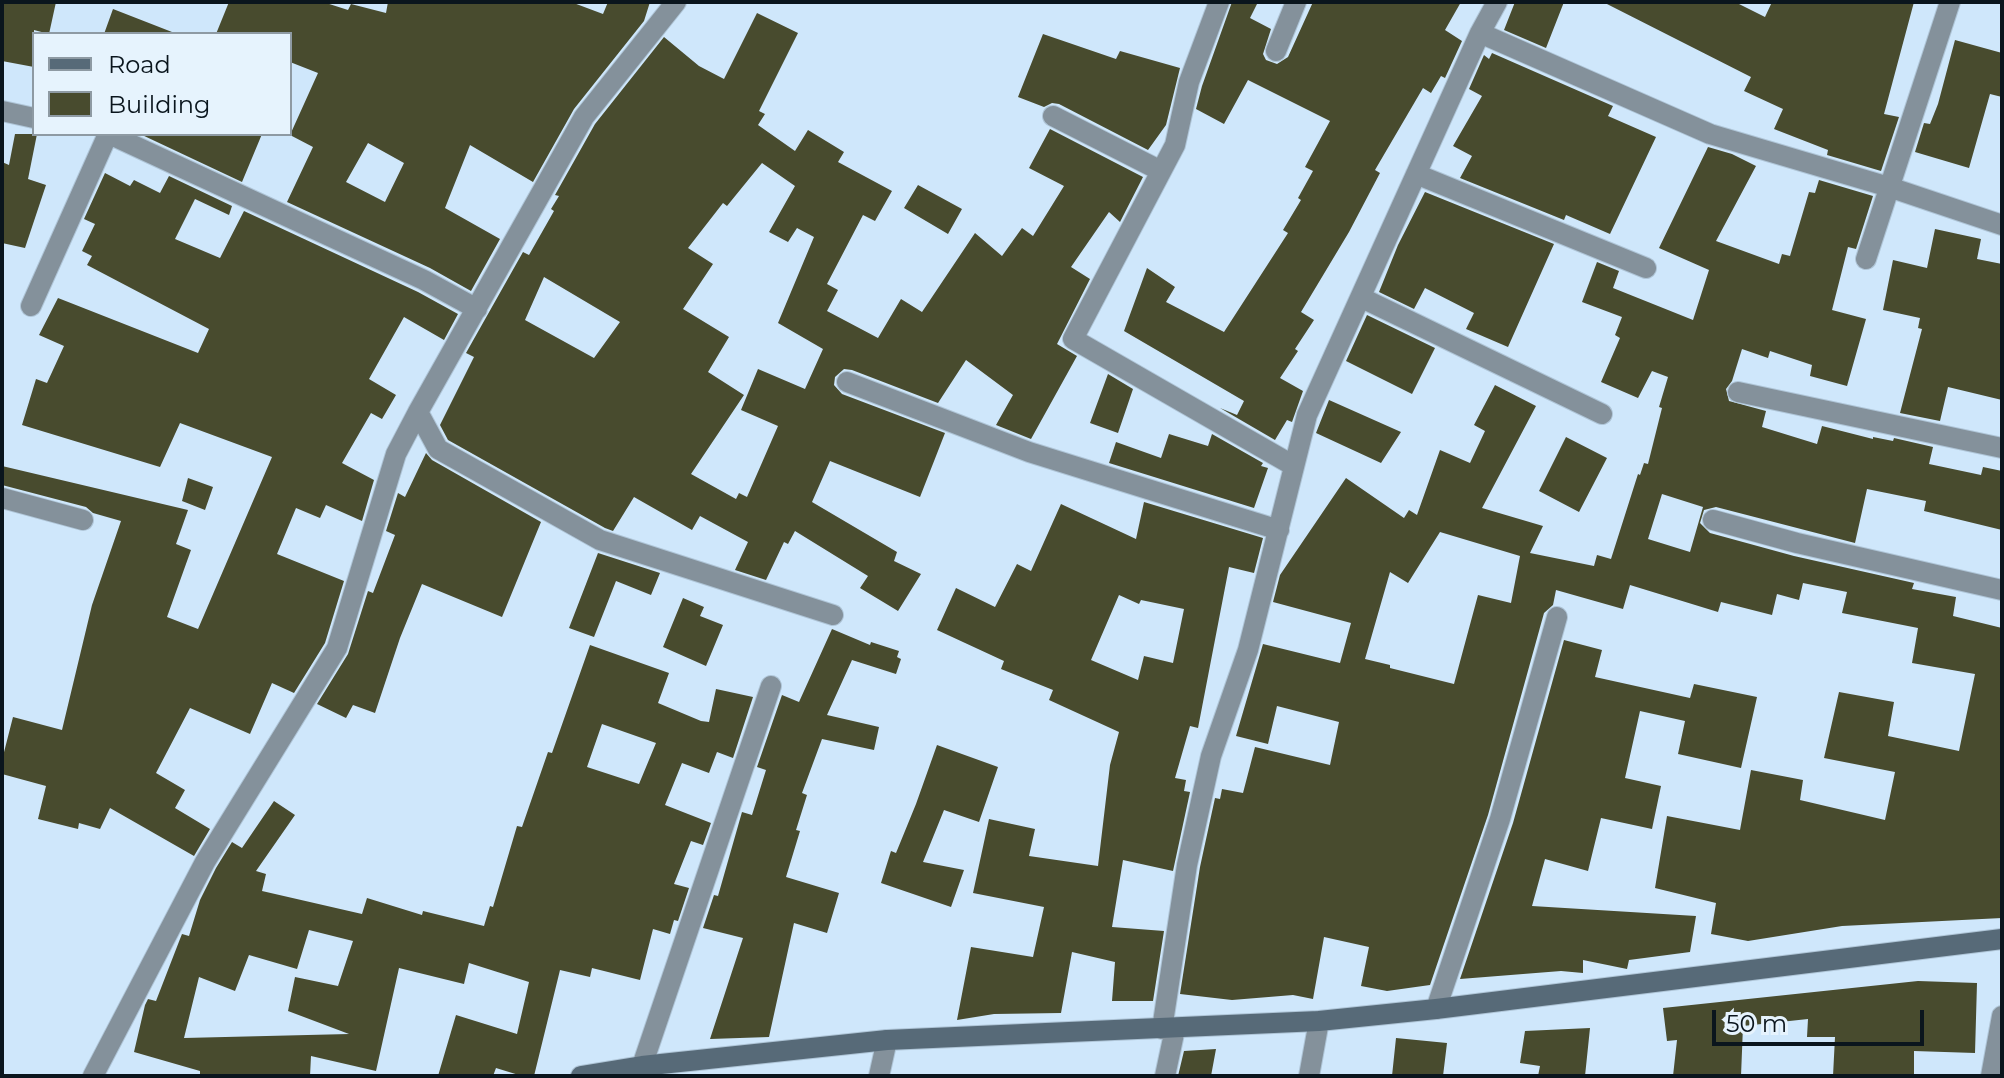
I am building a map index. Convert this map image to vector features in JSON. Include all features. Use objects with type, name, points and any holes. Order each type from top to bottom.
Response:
[{"type":"street","points":[[1219,2],[1189,82],[1175,145],[1073,339],[1294,466]]},
{"type":"street","points":[[1276,51],[1296,2]]},
{"type":"street","points":[[1165,1076],[1187,865],[1211,756],[1248,650],[1307,415],[1480,33],[1497,2]]},
{"type":"street","points":[[1866,259],[1950,2]]},
{"type":"street","points":[[93,1076],[205,862],[337,648],[396,454],[418,412],[584,117],[673,3]]},
{"type":"street","points":[[1480,33],[1710,134],[1889,187],[2002,225]]},
{"type":"street","points":[[2,111],[32,118]]},
{"type":"street","points":[[1053,116],[1161,171]]},
{"type":"street","points":[[31,306],[108,136]]},
{"type":"street","points":[[113,136],[424,280],[477,309]]},
{"type":"street","points":[[1416,174],[1646,268]]},
{"type":"street","points":[[1362,298],[1602,414]]},
{"type":"street","points":[[847,382],[1029,452],[1279,530]]},
{"type":"street","points":[[1738,392],[2002,448]]},
{"type":"street","points":[[418,412],[438,449],[600,540],[833,615]]},
{"type":"street","points":[[2,498],[83,520]]},
{"type":"street","points":[[1713,520],[1797,543],[2002,590]]},
{"type":"street","points":[[1436,1009],[1500,819],[1557,617]]},
{"type":"street","points":[[642,1066],[771,686]]},
{"type":"street","points":[[581,1076],[642,1066],[887,1040],[1319,1021],[2002,939]]},
{"type":"street","points":[[1991,1076],[2002,1016]]},
{"type":"street","points":[[1309,1076],[1319,1021]]},
{"type":"street","points":[[879,1076],[887,1040]]},
{"type":"building","points":[[2,2],[56,2],[49,32],[32,32],[32,67],[2,61]]},
{"type":"building","points":[[229,2],[323,2],[348,10],[351,4],[386,13],[388,2],[571,2],[603,14],[608,2],[650,2],[644,21],[574,109],[533,182],[470,145],[445,208],[500,239],[471,291],[430,268],[287,202],[313,147],[292,136],[292,131],[318,73],[292,63],[292,32],[217,32]],"holes":[[[368,143],[404,163],[385,202],[346,182]]]},
{"type":"building","points":[[1232,2],[1258,2],[1250,18],[1271,29],[1263,54],[1266,60],[1277,64],[1288,57],[1313,2],[1461,2],[1445,30],[1462,41],[1445,78],[1441,76],[1431,93],[1423,88],[1375,170],[1380,173],[1349,232],[1301,312],[1314,320],[1280,378],[1303,391],[1292,422],[1287,420],[1275,440],[1220,408],[1237,415],[1244,401],[1124,331],[1147,268],[1175,287],[1166,302],[1224,332],[1288,233],[1283,230],[1301,200],[1298,198],[1313,171],[1305,167],[1330,121],[1248,80],[1224,124],[1196,109]]},
{"type":"building","points":[[1515,2],[1564,2],[1546,48],[1504,30]]},
{"type":"building","points":[[1603,2],[1735,2],[1765,17],[1772,2],[1914,2],[1884,114],[1899,117],[1881,171],[1827,155],[1828,150],[1774,129],[1783,109],[1744,91],[1751,77]]},
{"type":"building","points":[[113,9],[172,32],[105,32]]},
{"type":"building","points":[[757,13],[798,33],[759,111],[765,114],[758,125],[795,151],[808,130],[844,152],[838,162],[892,191],[875,221],[863,215],[827,284],[838,290],[827,311],[878,338],[901,299],[922,312],[975,233],[1002,256],[1022,228],[1033,236],[1064,186],[1029,168],[1050,129],[1143,177],[1120,222],[1109,212],[1071,267],[1090,279],[1057,344],[1077,356],[1031,439],[996,425],[1013,395],[966,360],[938,403],[852,370],[844,369],[835,377],[834,385],[842,394],[945,433],[920,497],[830,461],[812,502],[897,552],[894,561],[921,574],[898,611],[860,588],[868,576],[795,531],[788,544],[784,542],[766,580],[735,570],[748,542],[700,516],[692,530],[634,497],[613,531],[448,440],[440,425],[474,357],[466,353],[523,252],[529,255],[554,211],[551,209],[559,196],[555,195],[595,124],[664,37],[699,66],[724,79]],"holes":[[[762,163],[795,186],[769,232],[788,242],[797,228],[814,237],[778,323],[823,349],[805,389],[758,369],[741,410],[778,426],[747,497],[739,493],[736,499],[691,474],[744,395],[708,372],[729,337],[683,309],[713,264],[688,248],[723,203],[727,206]],[[544,277],[620,322],[594,358],[525,320]]]},
{"type":"building","points":[[1043,34],[1116,59],[1120,51],[1180,68],[1166,125],[1148,150],[1059,104],[1044,107],[1018,97]]},
{"type":"building","points":[[1955,40],[2002,53],[2002,97],[1990,94],[1969,168],[1915,152],[1924,123],[1930,124],[1938,104]]},
{"type":"building","points":[[1492,53],[1613,106],[1608,116],[1656,137],[1610,234],[1566,215],[1564,220],[1460,178],[1472,156],[1453,146],[1482,96],[1469,89],[1484,55],[1489,59]]},
{"type":"building","points":[[15,134],[37,136],[28,179],[46,185],[25,248],[2,243],[2,162],[9,165]]},
{"type":"building","points":[[144,136],[261,136],[242,182]]},
{"type":"building","points":[[1708,147],[1756,166],[1716,241],[1779,264],[1782,254],[1790,256],[1809,192],[1815,193],[1819,180],[1873,196],[1856,249],[1848,247],[1832,310],[1866,319],[1847,386],[1810,376],[1812,365],[1770,351],[1768,358],[1742,349],[1732,381],[1726,389],[1729,401],[1766,411],[1762,427],[1817,444],[1822,426],[1873,439],[1893,441],[1894,438],[1933,447],[1929,464],[1981,475],[1983,467],[2002,471],[2002,530],[1924,511],[1926,501],[1867,489],[1855,543],[1716,507],[1704,510],[1700,523],[1710,533],[1914,583],[1912,589],[1956,597],[1953,616],[2002,628],[2002,918],[1842,926],[1748,941],[1711,934],[1716,903],[1655,888],[1667,816],[1740,830],[1751,770],[1803,780],[1800,800],[1885,820],[1895,772],[1824,758],[1839,692],[1894,702],[1888,736],[1959,751],[1975,674],[1912,663],[1918,628],[1842,613],[1847,592],[1803,583],[1799,600],[1777,594],[1772,615],[1721,602],[1718,612],[1630,585],[1623,609],[1556,590],[1553,605],[1544,613],[1488,815],[1430,985],[1387,991],[1361,986],[1369,947],[1324,937],[1313,999],[1293,995],[1232,1000],[1180,994],[1200,867],[1215,798],[1220,799],[1222,789],[1243,793],[1255,747],[1330,765],[1339,722],[1277,706],[1268,744],[1236,736],[1263,644],[1340,663],[1351,623],[1273,602],[1280,575],[1346,478],[1404,518],[1409,510],[1417,515],[1440,450],[1470,463],[1485,431],[1474,425],[1495,385],[1536,406],[1482,508],[1543,526],[1530,553],[1594,566],[1597,555],[1611,559],[1638,474],[1644,463],[1648,464],[1668,377],[1652,371],[1638,398],[1601,382],[1620,338],[1615,335],[1622,317],[1582,302],[1597,262],[1619,271],[1613,288],[1693,320],[1709,270],[1659,248]],"holes":[[[1662,494],[1703,507],[1690,552],[1648,539]],[[1440,532],[1520,556],[1511,603],[1478,595],[1454,684],[1365,659],[1390,572],[1408,583]]]},
{"type":"building","points":[[105,173],[130,186],[134,180],[160,193],[169,176],[232,206],[229,215],[195,199],[175,239],[220,258],[244,211],[418,292],[458,314],[444,340],[404,317],[369,379],[396,395],[382,419],[371,413],[342,463],[374,480],[362,521],[326,505],[320,518],[296,508],[277,554],[344,581],[325,643],[294,693],[272,683],[250,734],[190,708],[156,773],[185,790],[175,808],[210,829],[194,856],[110,808],[100,829],[79,823],[78,829],[38,819],[46,786],[2,774],[2,760],[13,717],[62,730],[92,605],[121,521],[93,513],[86,507],[2,485],[2,466],[188,510],[176,544],[191,550],[167,617],[198,629],[272,457],[180,423],[160,467],[22,425],[36,379],[47,383],[64,346],[39,335],[58,298],[198,353],[209,329],[87,265],[92,256],[82,251],[95,224],[84,219]]},
{"type":"building","points":[[918,185],[962,209],[948,234],[904,208]]},
{"type":"building","points":[[1425,192],[1554,244],[1508,347],[1466,329],[1474,313],[1425,288],[1414,309],[1379,292]]},
{"type":"building","points":[[1935,229],[1981,239],[1977,259],[2002,264],[2002,400],[1948,387],[1940,421],[1900,413],[1922,329],[1918,328],[1920,318],[1883,310],[1893,260],[1927,268]]},
{"type":"building","points":[[1367,315],[1435,348],[1412,394],[1346,361]]},
{"type":"building","points":[[1108,374],[1133,389],[1118,433],[1090,423]]},
{"type":"building","points":[[1329,400],[1401,432],[1381,463],[1316,433]]},
{"type":"building","points":[[1169,434],[1208,446],[1212,434],[1263,463],[1261,466],[1268,468],[1254,508],[1109,463],[1116,442],[1161,458]]},
{"type":"building","points":[[1566,437],[1607,458],[1579,512],[1539,491]]},
{"type":"building","points":[[426,453],[432,460],[541,522],[502,617],[422,584],[375,713],[353,705],[346,718],[317,704],[348,654],[368,591],[373,593],[395,535],[386,531],[398,493],[405,497]]},
{"type":"building","points":[[188,478],[213,487],[205,510],[182,501]]},
{"type":"building","points":[[1144,502],[1263,538],[1254,573],[1229,567],[1198,728],[1190,726],[1175,778],[1186,780],[1184,791],[1190,792],[1173,871],[1123,860],[1112,927],[1164,931],[1153,1001],[1112,1001],[1115,962],[1072,952],[1061,1013],[994,1014],[957,1020],[971,947],[1033,957],[1044,907],[973,893],[989,819],[1035,829],[1029,856],[1098,866],[1110,765],[1119,732],[1049,700],[1053,690],[1001,669],[1004,661],[937,630],[956,588],[995,607],[1017,564],[1031,571],[1061,504],[1136,539]],"holes":[[[1119,595],[1139,604],[1141,600],[1184,609],[1173,663],[1144,656],[1138,680],[1091,660]]]},
{"type":"building","points":[[598,553],[660,573],[651,595],[616,581],[594,637],[569,628]]},
{"type":"building","points":[[683,598],[704,607],[700,616],[723,625],[706,666],[663,647]]},
{"type":"building","points":[[832,629],[870,645],[871,642],[899,651],[897,657],[901,659],[896,674],[852,660],[827,715],[879,727],[874,750],[822,739],[802,793],[807,795],[786,877],[839,893],[827,933],[794,923],[769,1037],[710,1039],[743,938],[703,928],[714,895],[718,896],[742,812],[752,815],[766,770],[757,767],[782,695],[799,702]]},
{"type":"building","points":[[1564,640],[1602,650],[1595,677],[1690,698],[1694,684],[1757,697],[1741,768],[1678,754],[1685,721],[1640,711],[1625,778],[1661,786],[1652,829],[1601,818],[1588,871],[1545,859],[1532,906],[1696,916],[1690,952],[1629,960],[1627,969],[1583,960],[1583,973],[1561,971],[1460,979],[1513,823]]},
{"type":"building","points":[[590,645],[669,673],[658,703],[701,721],[709,722],[716,689],[753,697],[733,758],[717,752],[709,773],[682,763],[665,805],[711,823],[703,845],[691,841],[674,884],[689,888],[678,921],[674,920],[670,934],[653,929],[640,980],[592,968],[590,977],[560,970],[534,1076],[522,1076],[496,1068],[493,1076],[438,1076],[456,1015],[517,1034],[529,982],[469,963],[464,984],[399,968],[376,1071],[311,1056],[310,1076],[200,1076],[200,1071],[134,1052],[145,1005],[148,999],[156,1001],[182,934],[189,936],[200,900],[216,868],[232,842],[242,848],[274,801],[295,815],[256,871],[266,874],[262,891],[362,914],[367,898],[422,915],[423,911],[484,926],[490,906],[493,907],[517,826],[522,827],[548,752],[552,753]],"holes":[[[602,724],[656,743],[639,784],[587,767]],[[309,930],[353,941],[338,986],[295,977],[288,1011],[349,1034],[184,1038],[199,977],[235,991],[249,955],[297,969]]]},
{"type":"building","points":[[937,745],[998,767],[979,822],[944,810],[923,862],[964,870],[951,907],[881,883],[891,851],[896,853]]},
{"type":"building","points":[[1918,981],[1977,983],[1975,1053],[1914,1051],[1914,1076],[1833,1076],[1835,1037],[1807,1037],[1808,1019],[1743,1026],[1741,1076],[1673,1076],[1677,1040],[1667,1041],[1663,1008]]},
{"type":"building","points":[[1590,1028],[1585,1076],[1538,1076],[1540,1066],[1520,1063],[1525,1031]]},
{"type":"building","points":[[1396,1038],[1447,1043],[1443,1076],[1392,1076]]},
{"type":"building","points":[[1216,1049],[1211,1076],[1178,1076],[1184,1051]]}]
